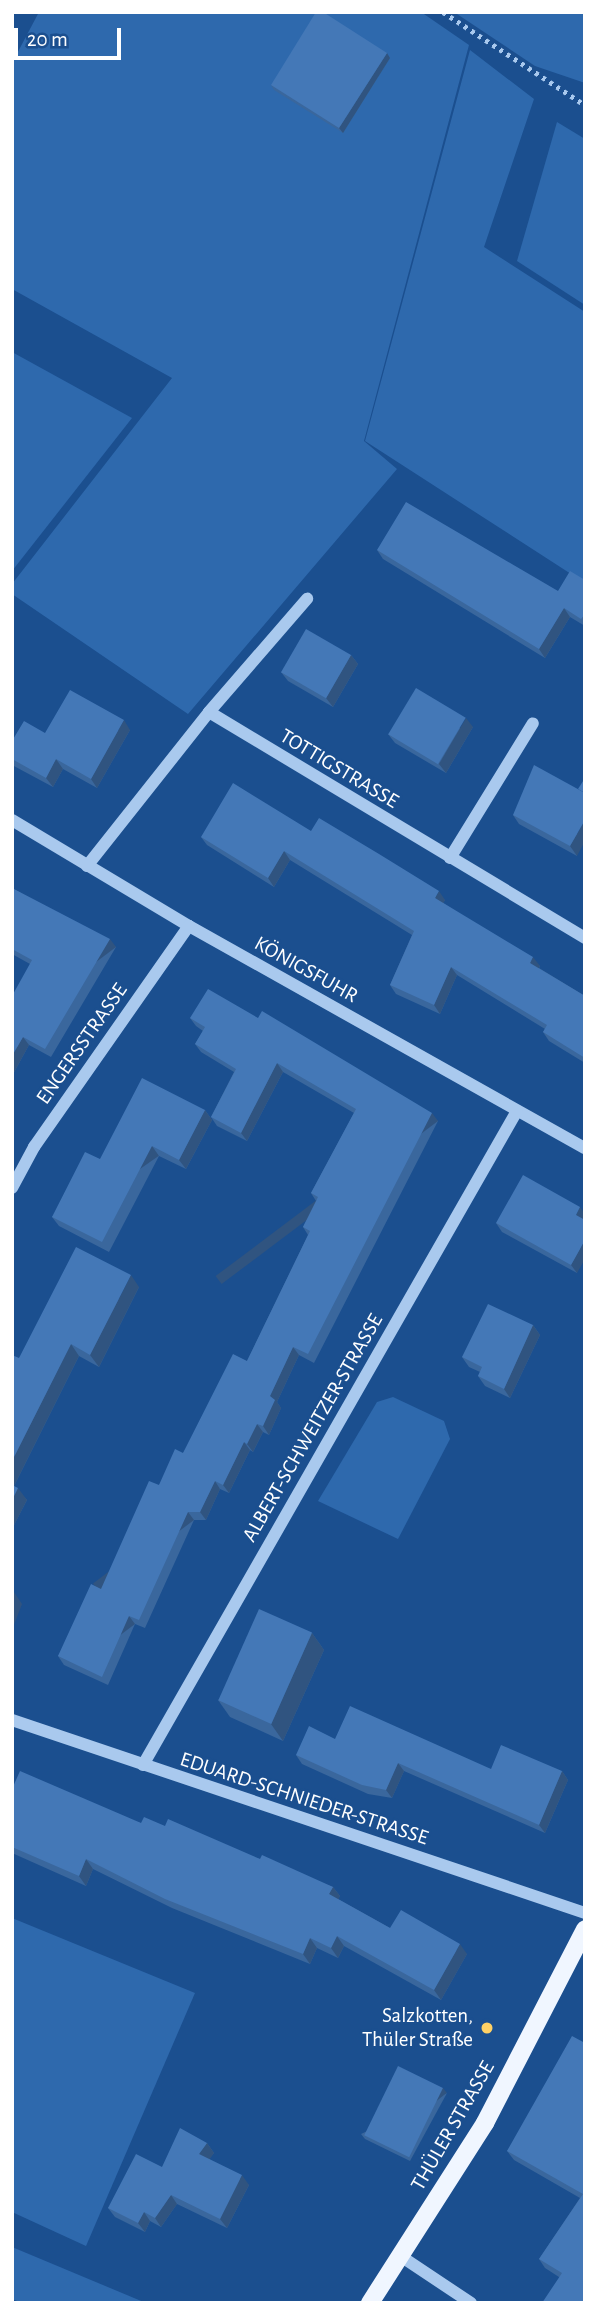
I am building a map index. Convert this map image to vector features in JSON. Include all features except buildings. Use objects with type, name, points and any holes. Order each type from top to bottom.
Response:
[{"type":"main road","name":"THÜLER STRASSE","points":[[370,2303],[402,2257],[485,2123],[585,1929]]},
{"type":"street","points":[[87,866],[209,712],[307,599]]},
{"type":"street","name":"TOTTIGSTRASSE","points":[[209,712],[585,938]]},
{"type":"street","points":[[450,858],[533,723]]},
{"type":"street","name":"KÖNIGSFUHR","points":[[12,820],[188,926],[585,1148]]},
{"type":"street","name":"ENGERSSTRASSE","points":[[12,1188],[34,1147],[188,926]]},
{"type":"street","name":"ALBERT-SCHWEITZER-STRASSE","points":[[143,1765],[517,1111]]},
{"type":"street","name":"EDUARD-SCHNIEDER-STRASSE","points":[[12,1720],[585,1913]]},
{"type":"street","points":[[402,2257],[471,2303]]},
{"type":"path","points":[[443,12],[585,105]]},
{"type":"shaded area","points":[[39,12],[421,12],[469,45],[364,441],[397,469],[188,714],[12,594],[12,584],[172,378],[12,289],[12,63]]},
{"type":"shaded area","points":[[454,12],[585,12],[585,83],[535,66]]},
{"type":"shaded area","points":[[470,50],[534,99],[484,247],[585,312],[585,583],[365,441]]},
{"type":"shaded area","points":[[557,122],[585,139],[585,305],[517,261]]},
{"type":"shaded area","points":[[12,352],[132,418],[12,571]]},
{"type":"shaded area","points":[[393,1397],[444,1421],[450,1439],[398,1539],[318,1501],[377,1402]]},
{"type":"shaded area","points":[[12,1918],[195,1993],[86,2246],[12,2212]]},
{"type":"shaded area","points":[[12,2247],[146,2303],[22,2303],[12,2299]]},
{"type":"place","name":"Salzkotten, Thüler Straße","points":[[487,2028]]}]
